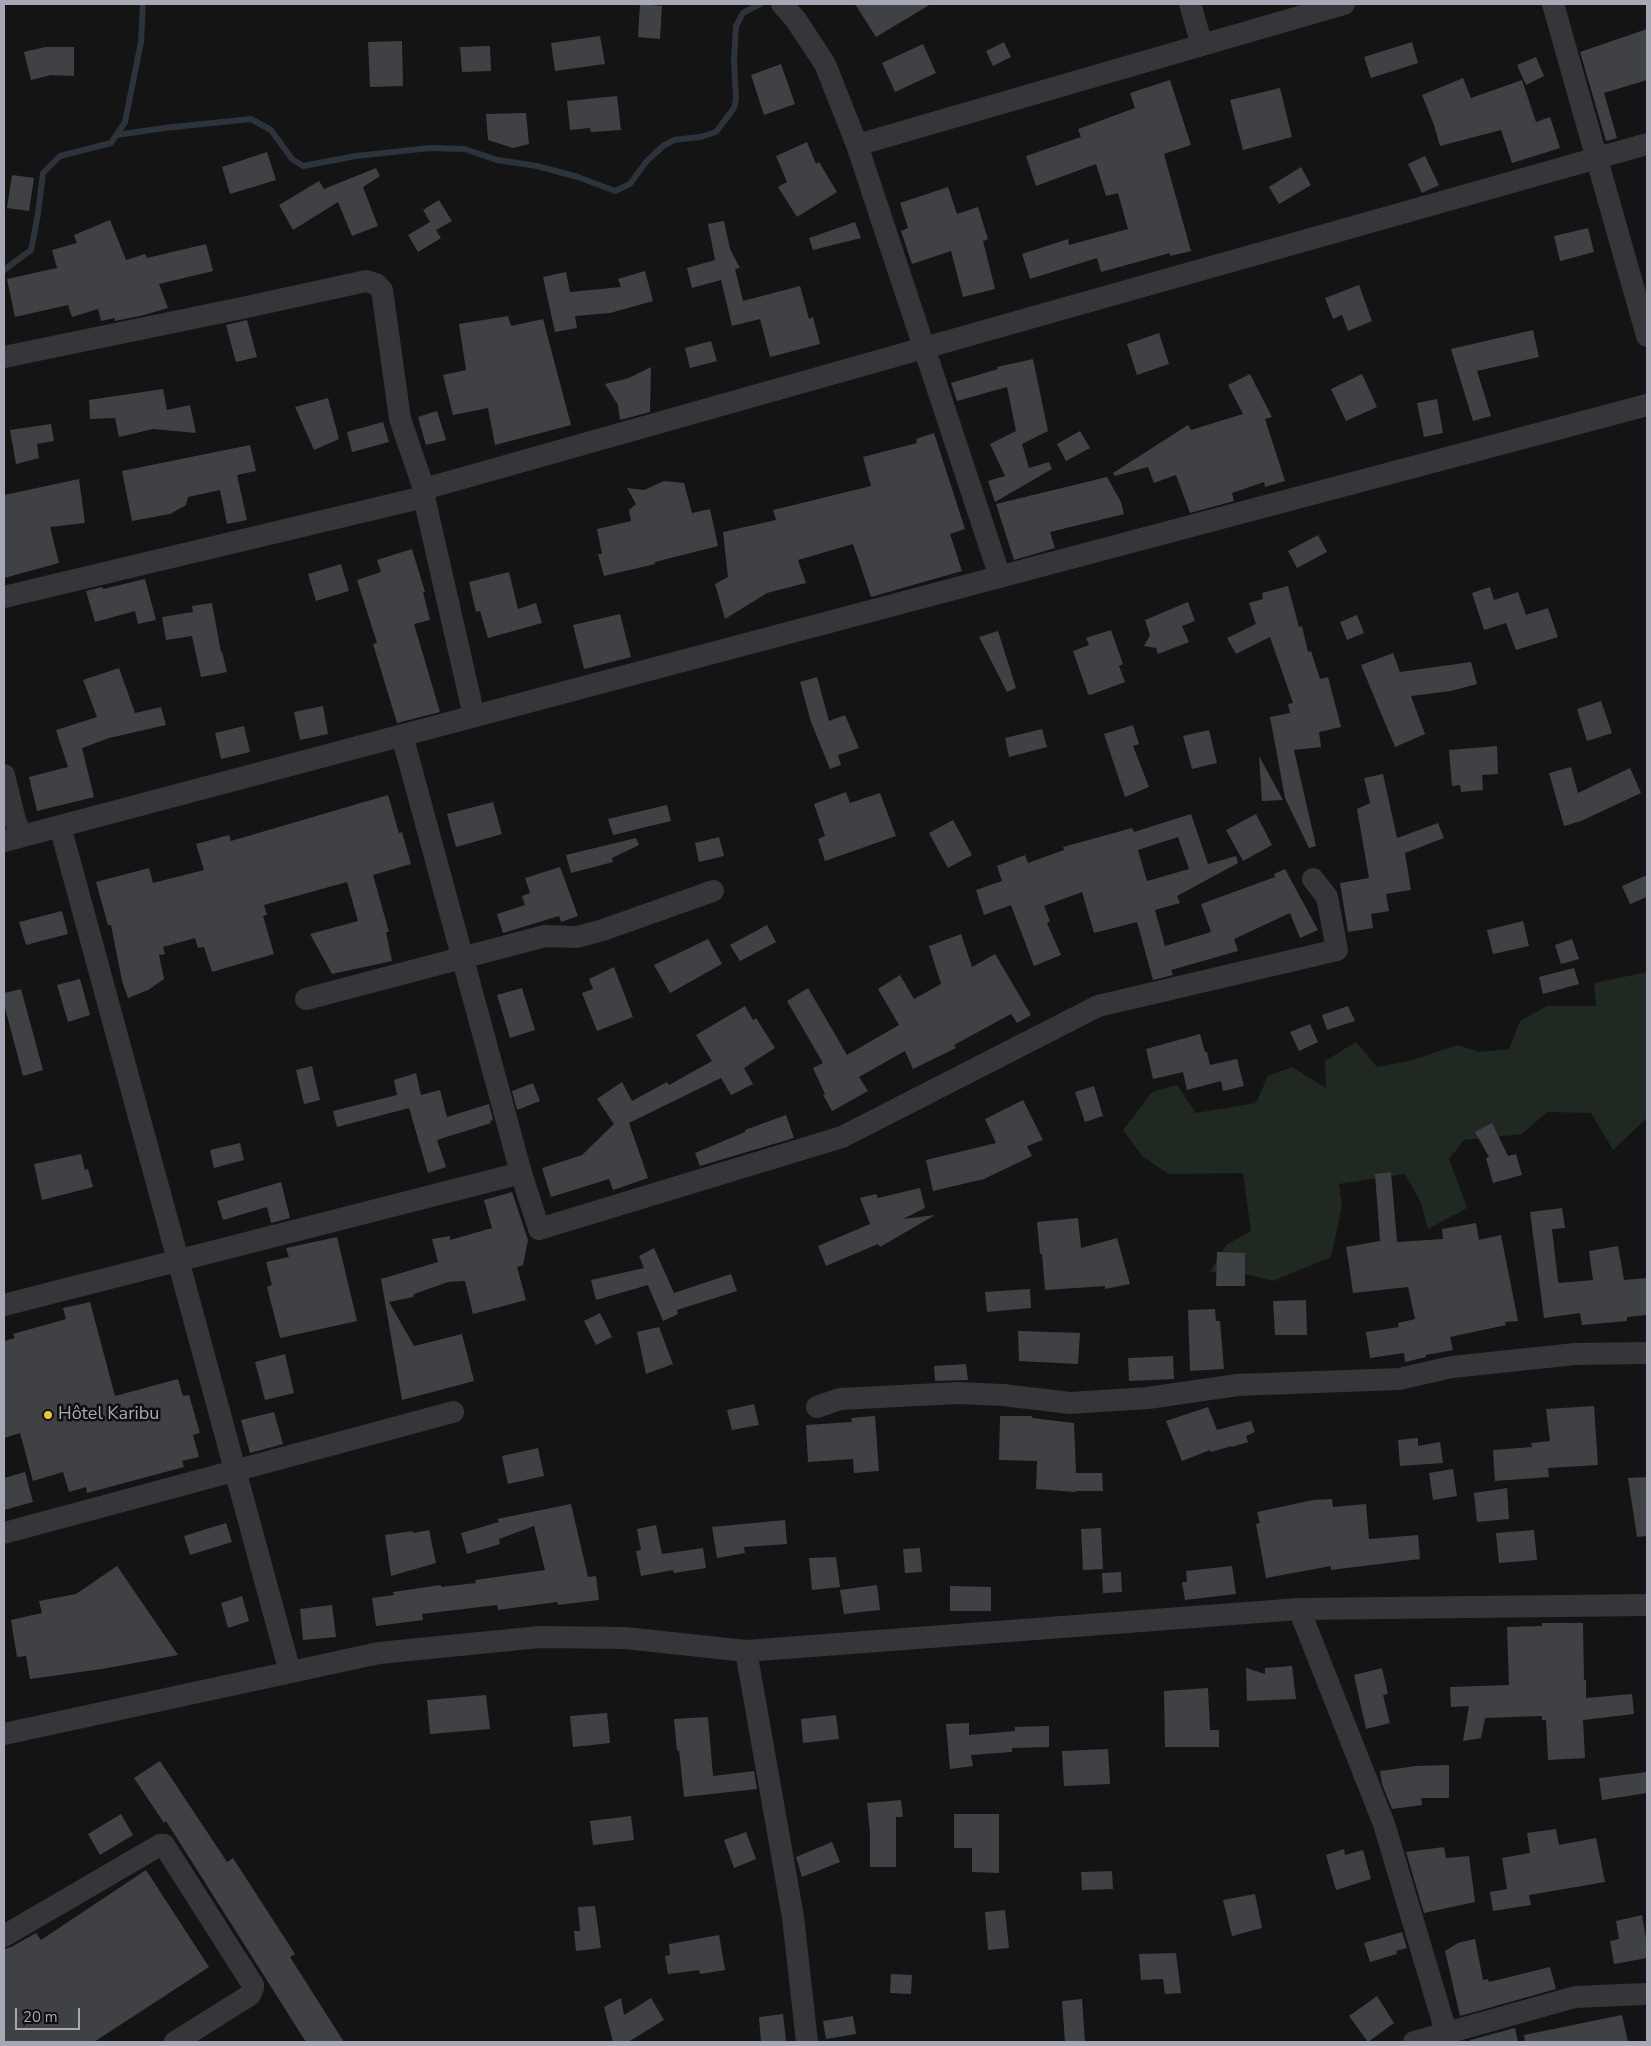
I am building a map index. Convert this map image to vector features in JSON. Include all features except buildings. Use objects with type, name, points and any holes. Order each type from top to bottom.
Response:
[{"type":"street","points":[[782,4],[796,20],[825,64],[857,145],[1000,577]]},
{"type":"street","points":[[1190,4],[1202,45]]},
{"type":"street","points":[[857,145],[1344,4]]},
{"type":"street","points":[[1553,4],[1647,336]]},
{"type":"street","points":[[4,596],[424,493],[923,348],[1647,144]]},
{"type":"street","points":[[4,357],[366,281],[371,282],[382,290],[400,419],[424,493],[474,716]]},
{"type":"street","points":[[4,775],[15,820],[13,838],[1647,406]]},
{"type":"street","points":[[402,735],[521,1173],[539,1230],[842,1137],[1098,1006],[1337,950],[1327,897],[1313,879]]},
{"type":"street","points":[[60,826],[290,1672]]},
{"type":"street","points":[[306,999],[545,936],[577,937],[603,930],[713,891]]},
{"type":"street","points":[[4,1305],[521,1173]]},
{"type":"street","points":[[817,1407],[840,1399],[958,1393],[1003,1395],[1070,1404],[1139,1399],[1237,1385],[1399,1379],[1452,1367],[1575,1354],[1647,1353]]},
{"type":"street","points":[[4,1533],[453,1412]]},
{"type":"street","points":[[4,1734],[379,1654],[540,1637],[594,1636],[625,1638],[746,1651],[1299,1609],[1647,1605]]},
{"type":"street","points":[[1299,1609],[1384,1824],[1448,2037]]},
{"type":"street","points":[[746,1651],[793,1917],[807,2042]]},
{"type":"street","points":[[4,1936],[160,1845],[164,1845],[254,1988],[250,1995],[175,2042]]},
{"type":"street","points":[[1414,2042],[1448,2037],[1575,1997],[1647,1994]]},
{"type":"shaded area","points":[[1647,972],[1647,1118],[1613,1150],[1591,1113],[1547,1112],[1522,1134],[1464,1140],[1449,1159],[1467,1208],[1428,1229],[1421,1203],[1405,1174],[1339,1184],[1342,1206],[1331,1257],[1273,1281],[1250,1275],[1210,1272],[1226,1245],[1251,1231],[1243,1173],[1168,1174],[1142,1156],[1123,1130],[1152,1092],[1177,1085],[1196,1113],[1256,1103],[1268,1076],[1292,1067],[1326,1088],[1325,1061],[1356,1042],[1377,1067],[1413,1060],[1457,1045],[1480,1052],[1509,1049],[1520,1021],[1547,1006],[1596,1006],[1594,983]]},
{"type":"waterway","points":[[4,270],[31,250],[43,173],[60,156],[111,143],[125,122],[141,42],[143,4]]},
{"type":"waterway","points":[[117,135],[251,119],[271,130],[292,159],[303,166],[356,156],[430,148],[465,149],[497,160],[537,166],[578,177],[615,191],[630,184],[646,162],[663,146],[674,140],[700,137],[716,132],[734,108],[736,99],[734,60],[736,26],[743,13],[760,4]]},
{"type":"place","name":"Hôtel Karibu","points":[[48,1415]]}]
